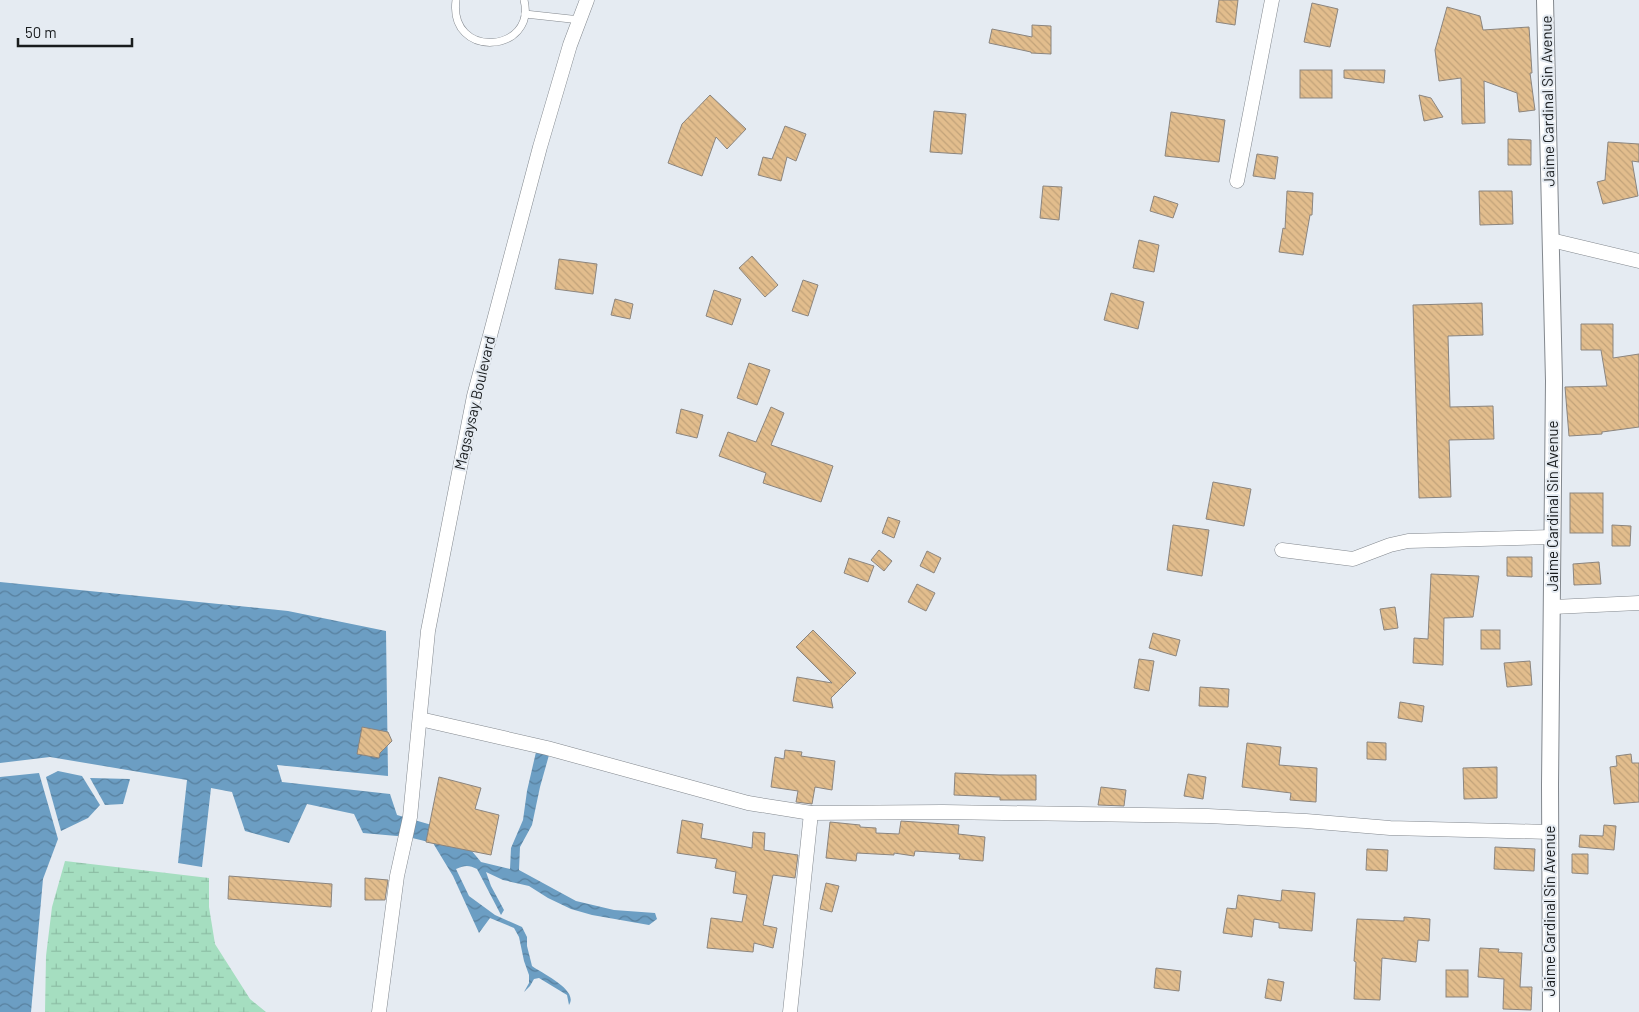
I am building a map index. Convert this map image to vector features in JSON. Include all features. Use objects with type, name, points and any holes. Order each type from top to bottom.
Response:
[{"type":"street","name":"Magsaysay Boulevard","points":[[379,1012],[397,876],[410,816],[428,631],[474,396],[540,147],[570,46],[587,0]]},
{"type":"street","points":[[1237,181],[1272,0]]},
{"type":"street","name":"Jaime Cardinal Sin Avenue","points":[[1545,0],[1554,381],[1550,832],[1551,1012]]},
{"type":"street","points":[[1551,240],[1639,261]]},
{"type":"street","points":[[1282,550],[1353,559],[1390,545],[1408,541],[1552,537]]},
{"type":"street","points":[[1553,607],[1639,604]]},
{"type":"street","points":[[420,719],[547,748],[748,803],[811,813],[943,812],[1208,816],[1390,828],[1550,832]]},
{"type":"street","points":[[790,1012],[811,813]]},
{"type":"lane","points":[[456,0],[455,8],[461,28],[473,38],[488,43],[498,43],[512,36],[522,24],[525,14],[524,0]]},
{"type":"lane","points":[[525,14],[580,20]]},
{"type":"green space","points":[[65,861],[209,878],[209,907],[215,944],[250,999],[266,1012],[45,1012],[46,956],[52,907]]},
{"type":"water","points":[[0,582],[288,611],[386,631],[388,776],[277,765],[282,782],[390,794],[397,815],[456,832],[481,862],[510,869],[511,848],[523,820],[527,791],[536,752],[549,755],[532,825],[520,847],[519,870],[576,901],[614,910],[655,913],[657,919],[649,925],[592,915],[571,909],[529,886],[503,880],[486,872],[504,910],[501,915],[477,869],[467,866],[456,869],[469,896],[495,915],[522,927],[527,937],[527,946],[532,966],[565,988],[571,999],[569,1005],[567,995],[539,978],[534,979],[524,992],[529,983],[529,975],[519,937],[514,928],[490,918],[479,933],[453,876],[433,843],[408,837],[363,833],[354,814],[307,804],[289,843],[245,831],[232,792],[211,788],[202,867],[178,863],[187,780],[50,757],[0,763]]},
{"type":"water","points":[[58,771],[82,776],[100,805],[88,818],[61,831],[46,777]]},
{"type":"water","points":[[39,773],[58,839],[43,879],[31,1012],[0,1012],[0,777]]},
{"type":"water","points":[[90,778],[130,779],[123,804],[105,805]]},
{"type":"building","points":[[1219,0],[1238,0],[1235,25],[1216,22]]},
{"type":"building","points":[[1312,3],[1338,9],[1330,47],[1304,42]]},
{"type":"building","points":[[1447,7],[1480,16],[1483,30],[1529,27],[1532,73],[1530,73],[1535,110],[1519,112],[1517,93],[1484,81],[1485,123],[1462,124],[1461,78],[1439,81],[1435,50]]},
{"type":"building","points":[[1032,25],[1051,26],[1051,54],[1031,53],[989,43],[992,29],[1032,37]]},
{"type":"building","points":[[1300,70],[1332,70],[1332,98],[1300,98]]},
{"type":"building","points":[[1344,70],[1385,70],[1384,83],[1344,78]]},
{"type":"building","points":[[710,95],[746,129],[727,149],[716,137],[702,176],[668,163],[682,124]]},
{"type":"building","points":[[1419,95],[1431,98],[1443,117],[1424,121]]},
{"type":"building","points":[[934,111],[966,114],[962,154],[930,152]]},
{"type":"building","points":[[1171,112],[1225,120],[1219,162],[1165,156]]},
{"type":"building","points":[[785,126],[806,134],[796,161],[787,157],[781,181],[758,175],[763,157],[772,159]]},
{"type":"building","points":[[1508,139],[1531,140],[1531,165],[1508,165]]},
{"type":"building","points":[[1608,142],[1639,144],[1639,162],[1632,161],[1638,196],[1603,204],[1597,182],[1605,180]]},
{"type":"building","points":[[1257,154],[1278,157],[1275,179],[1253,176]]},
{"type":"building","points":[[1043,186],[1062,187],[1059,220],[1040,218]]},
{"type":"building","points":[[1287,191],[1313,193],[1312,215],[1310,215],[1303,255],[1279,252],[1283,228],[1285,229]]},
{"type":"building","points":[[1479,191],[1512,191],[1513,224],[1480,225]]},
{"type":"building","points":[[1154,196],[1178,204],[1173,218],[1150,211]]},
{"type":"building","points":[[1139,240],[1159,245],[1154,272],[1133,268]]},
{"type":"building","points":[[752,256],[778,285],[765,297],[739,268]]},
{"type":"building","points":[[559,259],[597,264],[593,294],[555,289]]},
{"type":"building","points":[[803,280],[818,285],[808,316],[792,311]]},
{"type":"building","points":[[714,290],[741,299],[732,325],[706,316]]},
{"type":"building","points":[[1111,293],[1144,302],[1138,329],[1104,320]]},
{"type":"building","points":[[615,299],[633,304],[630,319],[611,315]]},
{"type":"building","points":[[1482,303],[1483,335],[1448,336],[1450,407],[1493,406],[1494,439],[1449,440],[1451,497],[1419,498],[1413,305]]},
{"type":"building","points":[[1581,324],[1613,324],[1613,358],[1639,354],[1639,427],[1602,432],[1602,434],[1569,436],[1565,387],[1607,386],[1601,350],[1581,350]]},
{"type":"building","points":[[749,363],[770,370],[757,405],[737,398]]},
{"type":"building","points":[[771,407],[784,413],[771,445],[833,466],[821,502],[763,483],[766,473],[719,456],[728,432],[756,442]]},
{"type":"building","points":[[681,409],[703,415],[697,438],[676,433]]},
{"type":"building","points":[[1213,482],[1251,489],[1244,526],[1206,519]]},
{"type":"building","points":[[1570,493],[1603,493],[1603,533],[1570,533]]},
{"type":"building","points":[[888,517],[900,521],[894,538],[882,533]]},
{"type":"building","points":[[1173,525],[1209,530],[1202,576],[1167,570]]},
{"type":"building","points":[[1612,525],[1631,526],[1630,546],[1612,546]]},
{"type":"building","points":[[879,550],[892,561],[884,571],[871,560]]},
{"type":"building","points":[[927,551],[941,558],[934,573],[920,566]]},
{"type":"building","points":[[1507,557],[1532,557],[1532,577],[1507,576]]},
{"type":"building","points":[[849,558],[874,566],[868,582],[844,573]]},
{"type":"building","points":[[1599,562],[1601,584],[1574,585],[1573,564]]},
{"type":"building","points":[[1431,574],[1479,576],[1473,617],[1444,618],[1443,665],[1413,663],[1414,638],[1428,639]]},
{"type":"building","points":[[917,584],[935,593],[926,611],[908,602]]},
{"type":"building","points":[[1395,607],[1398,628],[1384,630],[1380,609]]},
{"type":"building","points":[[813,630],[856,673],[831,698],[833,708],[793,701],[797,677],[832,683],[796,647]]},
{"type":"building","points":[[1481,630],[1500,630],[1500,649],[1481,649]]},
{"type":"building","points":[[1153,633],[1180,640],[1176,656],[1149,648]]},
{"type":"building","points":[[1139,659],[1154,661],[1149,691],[1134,688]]},
{"type":"building","points":[[1530,661],[1532,685],[1507,687],[1504,663]]},
{"type":"building","points":[[1200,687],[1229,689],[1228,707],[1199,706]]},
{"type":"building","points":[[1400,702],[1424,706],[1422,722],[1398,718]]},
{"type":"building","points":[[362,727],[388,732],[392,741],[380,753],[379,758],[357,754]]},
{"type":"building","points":[[1367,742],[1386,743],[1386,760],[1367,759]]},
{"type":"building","points":[[1247,743],[1281,747],[1279,765],[1317,768],[1316,802],[1290,800],[1291,793],[1242,787]]},
{"type":"building","points":[[785,750],[802,752],[801,756],[835,761],[832,790],[815,787],[812,804],[796,802],[798,791],[771,787],[775,757],[784,759]]},
{"type":"building","points":[[1631,754],[1632,763],[1639,763],[1639,802],[1614,804],[1610,767],[1617,766],[1616,756]]},
{"type":"building","points":[[1497,767],[1497,798],[1464,799],[1463,768]]},
{"type":"building","points":[[955,773],[1036,775],[1036,800],[1000,800],[1000,797],[954,795]]},
{"type":"building","points":[[1188,774],[1206,777],[1203,799],[1184,796]]},
{"type":"building","points":[[439,777],[481,788],[475,809],[499,815],[491,855],[426,842]]},
{"type":"building","points":[[1101,787],[1126,790],[1124,806],[1098,805]]},
{"type":"building","points":[[682,820],[703,824],[701,838],[752,848],[753,832],[765,833],[764,850],[798,855],[795,878],[773,875],[763,925],[777,928],[773,948],[754,943],[753,952],[707,948],[711,918],[742,922],[747,895],[733,893],[736,872],[715,868],[717,859],[677,853]]},
{"type":"building","points":[[901,821],[959,825],[958,834],[985,837],[983,861],[959,859],[960,854],[915,851],[914,856],[894,853],[894,855],[857,853],[856,861],[826,858],[830,822],[876,828],[876,833],[899,834]]},
{"type":"building","points":[[1604,825],[1616,826],[1614,850],[1579,847],[1580,835],[1603,836]]},
{"type":"building","points":[[1495,847],[1535,849],[1534,871],[1494,869]]},
{"type":"building","points":[[1367,849],[1388,850],[1387,871],[1366,870]]},
{"type":"building","points":[[1572,854],[1588,854],[1588,874],[1572,873]]},
{"type":"building","points":[[229,876],[332,884],[331,907],[228,899]]},
{"type":"building","points":[[365,878],[388,880],[385,900],[365,900]]},
{"type":"building","points":[[826,883],[839,886],[832,912],[820,909]]},
{"type":"building","points":[[1282,890],[1315,893],[1312,931],[1279,928],[1279,923],[1254,919],[1252,937],[1223,933],[1227,908],[1236,909],[1238,895],[1281,901]]},
{"type":"building","points":[[1404,917],[1430,919],[1429,941],[1418,940],[1416,962],[1382,958],[1380,1000],[1354,999],[1357,919],[1404,921]]},
{"type":"building","points":[[1480,948],[1499,949],[1498,952],[1522,953],[1520,987],[1532,987],[1531,1010],[1503,1009],[1504,979],[1478,977]]},
{"type":"building","points":[[1156,968],[1181,971],[1179,991],[1154,988]]},
{"type":"building","points":[[1446,970],[1468,970],[1468,997],[1446,997]]},
{"type":"building","points":[[1268,979],[1284,982],[1281,1001],[1265,998]]}]
